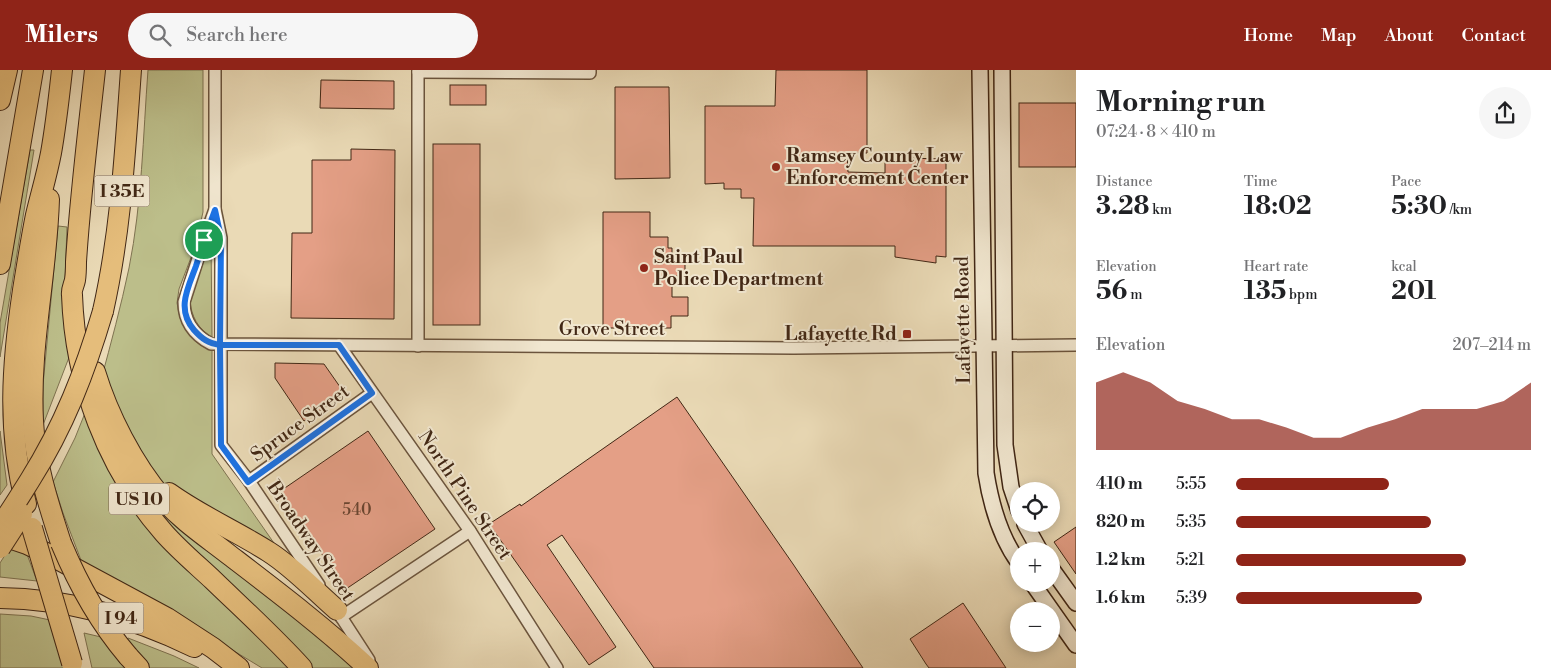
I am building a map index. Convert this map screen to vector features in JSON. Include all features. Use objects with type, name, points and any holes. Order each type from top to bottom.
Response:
[{"type":"highway","points":[[0,100],[7,70]]},
{"type":"highway","points":[[0,264],[33,70]]},
{"type":"highway","points":[[62,70],[51,152],[28,261],[14,361],[12,392],[13,434],[17,463],[32,528],[73,665]]},
{"type":"highway","name":"US 10","points":[[95,70],[78,226],[75,280],[71,292],[85,387],[102,434],[125,479],[165,534],[276,640],[302,668]]},
{"type":"highway","name":"I 35E","points":[[0,526],[53,441],[84,373],[103,311],[120,216],[130,70]]},
{"type":"highway","points":[[51,152],[48,233],[32,399],[33,423],[42,484],[61,543],[75,574],[103,624],[133,662]]},
{"type":"highway","points":[[75,280],[87,324],[93,366],[101,391],[126,446],[162,498],[190,526],[295,605],[368,668]]},
{"type":"highway","points":[[0,548],[21,515],[45,469],[53,441]]},
{"type":"highway","points":[[149,480],[203,515],[256,544],[280,560],[339,614]]},
{"type":"highway","points":[[0,535],[27,544],[50,555],[167,618],[213,648],[239,668]]},
{"type":"highway","name":"I 94","points":[[0,598],[58,603],[112,615],[171,636],[233,668]]},
{"type":"main road","name":"Lafayette Road","points":[[980,70],[984,447],[987,483],[995,515],[1010,547]]},
{"type":"main road","points":[[1002,70],[1006,453],[1010,482]]},
{"type":"main road","points":[[1060,581],[1076,603]]},
{"type":"main road","points":[[1039,592],[1076,645]]},
{"type":"street","points":[[215,70],[215,210],[187,289],[184,312],[190,325],[202,339],[211,344],[220,345]]},
{"type":"street","points":[[418,346],[418,71],[590,71]]},
{"type":"street","name":"Broadway Street","points":[[215,210],[221,238],[221,445],[339,614],[374,668]]},
{"type":"street","name":"Grove Street","points":[[220,345],[784,348],[1076,345]]},
{"type":"street","name":"North Pine Street","points":[[339,345],[470,531],[555,667]]},
{"type":"street","name":"Spruce Street","points":[[248,482],[372,393]]},
{"type":"street","points":[[339,614],[470,531]]},
{"type":"green space","points":[[148,70],[203,70],[203,212],[195,247],[179,289],[177,303],[180,318],[193,339],[200,345],[212,350],[212,454],[276,546],[168,488],[155,475],[101,380],[123,296],[137,219]]},
{"type":"green space","points":[[30,150],[34,150],[0,357],[0,323]]},
{"type":"green space","points":[[58,226],[67,227],[65,279],[73,347],[43,425],[43,385]]},
{"type":"green space","points":[[211,239],[212,337],[196,322],[190,300]]},
{"type":"green space","points":[[87,408],[114,470],[295,668],[262,668],[201,631],[84,568],[53,482],[75,438]]},
{"type":"green space","points":[[0,431],[7,485],[0,495]]},
{"type":"green space","points":[[133,470],[190,537],[281,605],[357,668],[312,668],[149,505]]},
{"type":"green space","points":[[12,544],[25,549],[37,581],[0,577],[0,563]]},
{"type":"green space","points":[[0,614],[31,616],[50,620],[66,668],[0,668]]},
{"type":"green space","points":[[84,633],[101,637],[125,668],[92,668]]},
{"type":"green space","points":[[128,638],[199,668],[146,668],[125,645]]},
{"type":"building","name":"Ramsey County Law Enforcement Center","points":[[776,70],[867,70],[867,153],[847,153],[848,172],[885,173],[885,162],[902,158],[946,159],[946,257],[936,256],[936,263],[895,257],[895,246],[753,246],[754,198],[741,198],[741,189],[724,189],[724,183],[705,184],[705,106],[775,106]]},
{"type":"building","points":[[321,80],[394,81],[394,109],[320,108]]},
{"type":"building","points":[[450,85],[486,85],[486,105],[450,105]]},
{"type":"building","points":[[615,87],[669,87],[670,178],[615,179]]},
{"type":"building","points":[[1019,103],[1076,103],[1076,167],[1019,167]]},
{"type":"building","points":[[433,144],[480,144],[480,325],[433,325]]},
{"type":"building","points":[[351,149],[395,150],[394,319],[291,318],[292,233],[312,233],[312,160],[351,160]]},
{"type":"building","name":"Saint Paul Police Department","points":[[603,212],[650,212],[650,237],[668,237],[668,248],[672,248],[672,259],[685,259],[685,276],[672,276],[672,297],[688,297],[688,316],[671,316],[671,328],[603,328]]},
{"type":"building","points":[[275,363],[324,364],[345,394],[304,421],[275,378]]},
{"type":"building","points":[[677,397],[863,668],[654,668],[562,535],[547,545],[616,647],[589,665],[489,524],[520,504],[521,506]]},
{"type":"building","points":[[368,431],[435,529],[346,589],[279,492]]},
{"type":"building","points":[[1076,527],[1076,574],[1060,551],[1060,542],[1054,542]]},
{"type":"building","points":[[963,603],[1006,668],[929,668],[926,664],[910,639]]},
{"type":"place","name":"Ramsey County Law Enforcement Center","points":[[776,167]]},
{"type":"place","name":"Saint Paul Police Department","points":[[644,268]]},
{"type":"place","name":"Lafayette Rd","points":[[907,334]]},
{"type":"route","points":[[204,240],[187,289],[184,312],[187,320],[202,339],[211,344],[220,345],[221,445],[248,482],[372,393],[339,345],[220,345],[221,238],[215,210],[204,240]]}]
